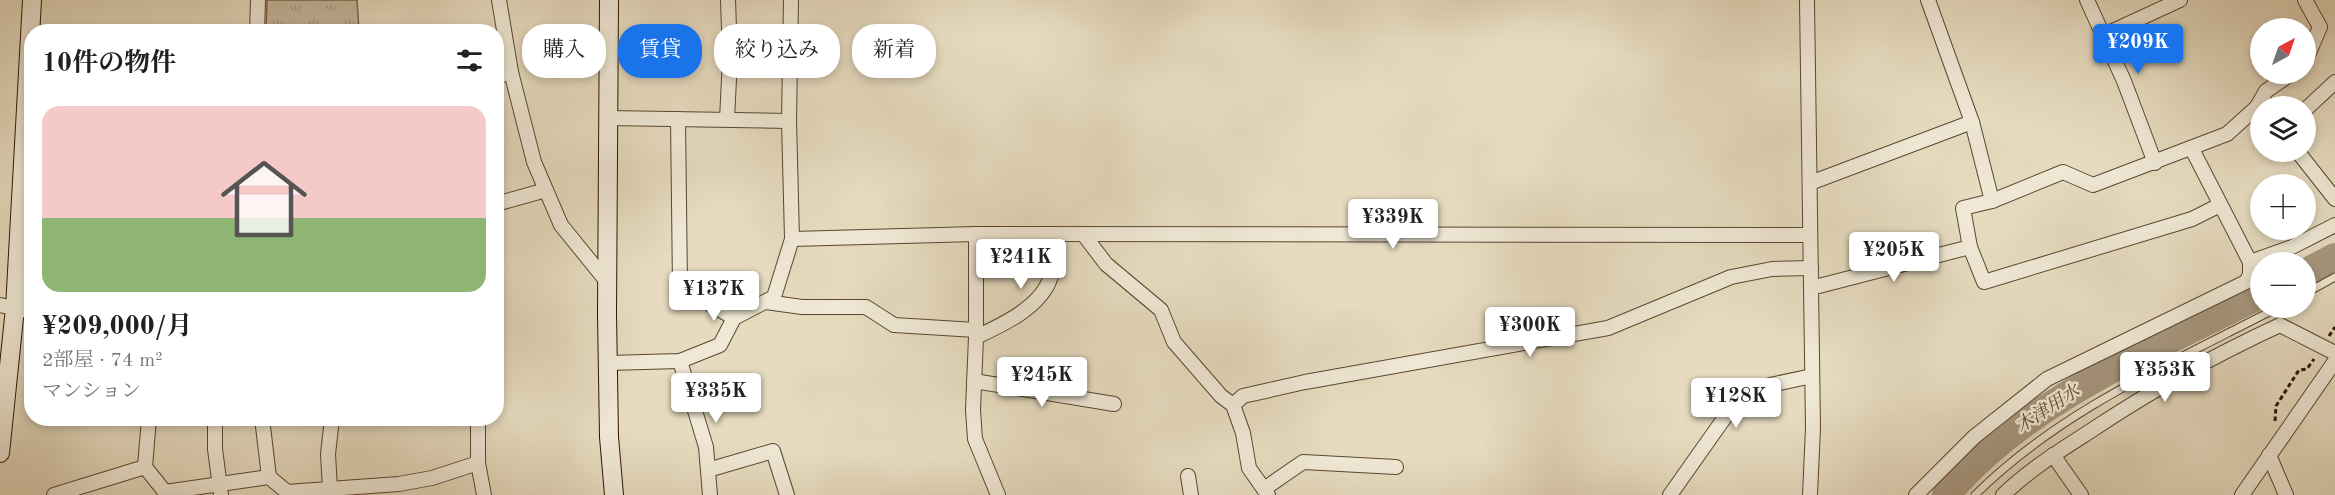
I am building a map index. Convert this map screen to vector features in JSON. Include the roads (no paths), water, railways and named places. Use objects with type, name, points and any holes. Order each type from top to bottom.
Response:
[{"type":"street","points":[[31,24],[32,0]]},
{"type":"street","points":[[258,0],[258,24]]},
{"type":"street","points":[[499,0],[503,24]]},
{"type":"street","points":[[609,0],[608,363],[609,437],[614,495]]},
{"type":"street","points":[[727,119],[730,59],[728,0]]},
{"type":"street","points":[[608,363],[680,361],[720,345],[734,318],[774,297],[792,239],[789,121],[791,0]]},
{"type":"street","points":[[1807,0],[1812,376],[1810,495]]},
{"type":"street","points":[[1928,0],[1972,122],[1992,201]]},
{"type":"street","points":[[2086,0],[2124,81],[2155,164]]},
{"type":"street","points":[[2102,36],[2180,0]]},
{"type":"street","points":[[2305,0],[2315,18]]},
{"type":"street","points":[[2316,20],[2320,27],[2316,36]]},
{"type":"street","points":[[504,30],[511,72],[534,162],[561,225],[608,283]]},
{"type":"street","points":[[504,74],[511,72]]},
{"type":"street","points":[[2316,100],[2335,82]]},
{"type":"street","points":[[2264,96],[2266,91],[2276,84]]},
{"type":"street","points":[[2220,205],[2192,219],[1984,282],[1970,247],[1963,208],[1992,201],[2063,172],[2094,185],[2155,164],[2227,134],[2250,115]]},
{"type":"street","points":[[608,118],[789,121]]},
{"type":"street","points":[[678,119],[680,286],[734,318]]},
{"type":"street","points":[[1810,183],[1972,122]]},
{"type":"street","points":[[2192,148],[2250,262]]},
{"type":"street","points":[[2306,162],[2335,199]]},
{"type":"street","points":[[0,453],[15,308],[24,169]]},
{"type":"street","points":[[504,202],[546,190]]},
{"type":"street","points":[[2278,252],[2335,225]]},
{"type":"street","points":[[792,239],[976,234],[1810,235]]},
{"type":"street","points":[[976,234],[975,439],[998,495]]},
{"type":"street","points":[[766,302],[802,307],[866,307],[894,325],[976,334],[1009,321],[1047,285],[1051,275],[1054,234]]},
{"type":"street","points":[[1084,235],[1106,264],[1161,310],[1174,342],[1221,396],[1233,405],[1243,433],[1249,468],[1266,492],[1303,462],[1396,467]]},
{"type":"street","points":[[1811,288],[1970,247]]},
{"type":"street","points":[[1233,405],[1243,396],[1305,382],[1608,328],[1731,277],[1772,269],[1811,268]]},
{"type":"street","points":[[1916,495],[1974,436],[2047,379],[2246,282],[2250,275]]},
{"type":"street","points":[[2004,495],[2054,454],[2136,402],[2229,349],[2280,325],[2329,349]]},
{"type":"street","points":[[680,361],[706,447],[710,495]]},
{"type":"street","points":[[2242,495],[2335,361]]},
{"type":"street","points":[[1670,495],[1735,403],[1770,385],[1812,376]]},
{"type":"street","points":[[974,381],[1114,404]]},
{"type":"street","points":[[148,426],[145,467],[165,492],[220,490],[269,477]]},
{"type":"street","points":[[215,426],[220,490]]},
{"type":"street","points":[[263,426],[269,477],[287,492],[399,484],[432,478],[478,463]]},
{"type":"street","points":[[330,489],[328,454],[331,426]]},
{"type":"street","points":[[477,426],[478,463],[484,495]]},
{"type":"street","points":[[708,470],[773,451],[787,495]]},
{"type":"street","points":[[2054,454],[2081,495]]},
{"type":"street","points":[[2269,454],[2286,495]]},
{"type":"street","points":[[54,495],[145,467]]},
{"type":"street","points":[[1188,476],[1191,495]]},
{"type":"lane","points":[[2316,287],[2335,277]]},
{"type":"lane","points":[[1975,495],[2004,466],[2099,401],[2258,318]]},
{"type":"waterway","name":"木津用水","points":[[2316,267],[2335,257]]},
{"type":"waterway","name":"木津用水","points":[[1946,495],[1978,461],[2052,404],[2092,380],[2250,300]]}]
